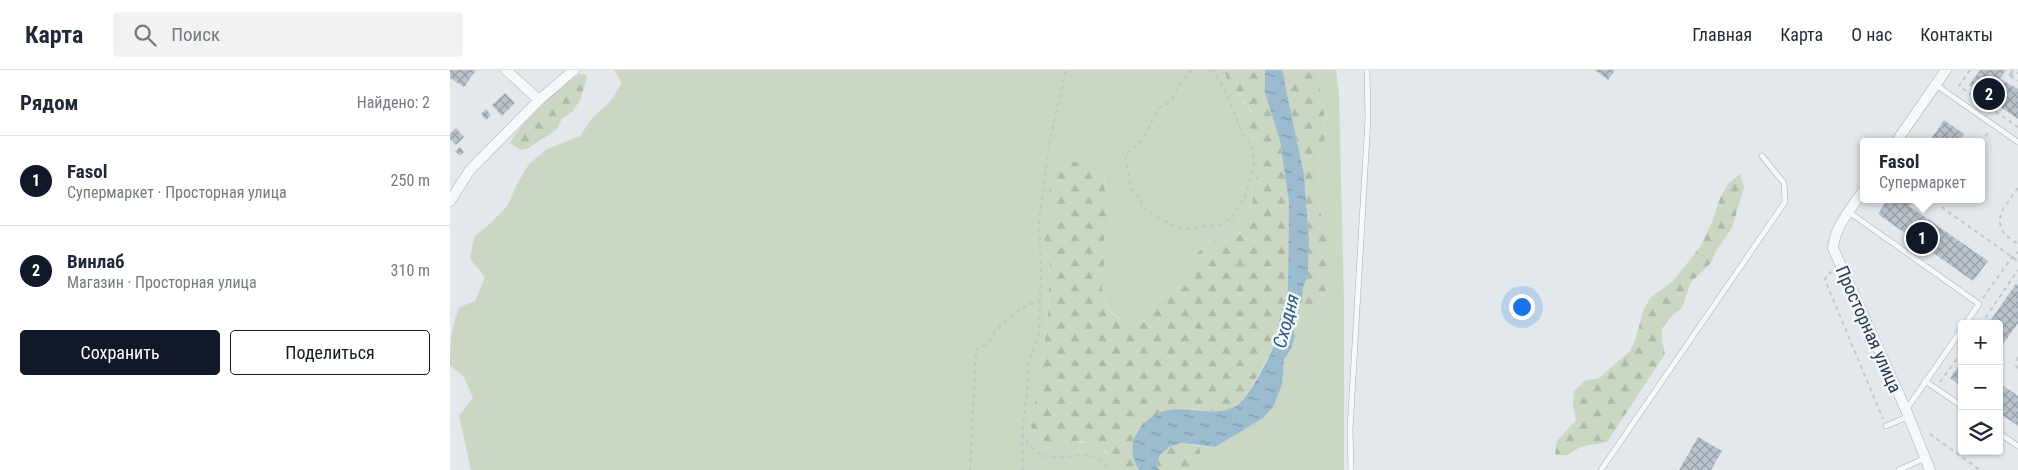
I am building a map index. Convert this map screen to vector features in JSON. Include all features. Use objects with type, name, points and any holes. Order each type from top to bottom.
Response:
[{"type":"street","points":[[506,70],[539,100]]},
{"type":"street","points":[[450,201],[470,170],[539,100],[574,70]]},
{"type":"street","points":[[1899,138],[1946,70]]},
{"type":"street","name":"Просторная улица","points":[[1860,196],[1834,238],[1833,248],[1930,470]]},
{"type":"lane","points":[[1351,470],[1350,430],[1368,118],[1367,70]]},
{"type":"lane","points":[[1936,84],[2018,142]]},
{"type":"lane","points":[[1602,470],[1785,202],[1784,182],[1762,156]]},
{"type":"lane","points":[[1849,212],[1979,304],[1968,320]]},
{"type":"lane","points":[[1886,426],[1907,414],[1925,381],[1958,335]]},
{"type":"lane","points":[[1925,381],[1958,403]]},
{"type":"lane","points":[[2003,436],[2018,446]]},
{"type":"lane","points":[[1899,470],[1925,458]]},
{"type":"path","points":[[1023,470],[1022,433],[1028,366],[1039,333],[1039,222],[1050,138],[1066,70]]},
{"type":"path","points":[[1192,70],[1170,102],[1159,108],[1142,140],[1125,154],[1131,188],[1140,197],[1144,208],[1152,216],[1187,229],[1222,224],[1232,216],[1244,197],[1254,164],[1250,141],[1242,133],[1225,90],[1213,70]]},
{"type":"path","points":[[1970,70],[1959,86],[2018,126]]},
{"type":"path","points":[[2009,75],[2012,70]]},
{"type":"path","points":[[2009,75],[2018,73]]},
{"type":"path","points":[[2009,75],[2018,81]]},
{"type":"path","points":[[1985,138],[1994,125]]},
{"type":"path","points":[[2018,188],[2003,210],[1999,221],[2004,234],[2018,244]]},
{"type":"path","points":[[1941,203],[1944,209],[2018,261]]},
{"type":"path","points":[[1979,304],[2012,257],[2018,252]]},
{"type":"path","points":[[1842,268],[1827,274],[1825,280],[1886,426]]},
{"type":"path","points":[[1984,320],[2018,270]]},
{"type":"path","points":[[970,470],[976,350],[988,343],[996,330],[1014,314],[1033,302],[1040,300]]},
{"type":"path","points":[[2018,357],[2018,370]]},
{"type":"path","points":[[1936,388],[1958,358]]},
{"type":"path","points":[[1022,433],[1032,449],[1045,456],[1064,458],[1083,455],[1100,458],[1110,470]]},
{"type":"path","points":[[1930,434],[1980,470]]},
{"type":"green space","points":[[614,70],[1224,70],[1233,96],[1245,103],[1250,111],[1250,134],[1260,143],[1262,156],[1260,168],[1251,191],[1253,204],[1237,223],[1233,235],[1216,240],[1199,251],[1192,261],[1187,285],[1160,300],[1142,323],[1129,325],[1110,311],[1102,289],[1104,238],[1113,214],[1113,202],[1105,193],[1104,168],[1070,161],[1049,193],[1053,206],[1053,218],[1047,229],[1044,241],[1050,266],[1048,314],[1039,386],[1030,423],[1056,444],[1077,442],[1094,445],[1102,449],[1123,470],[471,470],[459,416],[473,398],[464,377],[450,365],[450,358],[452,335],[460,307],[475,301],[485,277],[470,259],[474,237],[508,205],[517,184],[529,164],[547,149],[580,136],[593,117],[610,102],[622,83]]},
{"type":"green space","points":[[1224,70],[1265,70],[1265,93],[1280,141],[1289,202],[1288,288],[1273,348],[1248,393],[1240,403],[1229,410],[1217,412],[1193,409],[1168,410],[1147,423],[1137,467],[1139,470],[1123,470],[1106,451],[1082,441],[1056,444],[1044,443],[1034,435],[1030,423],[1039,386],[1048,314],[1050,266],[1044,241],[1047,229],[1053,218],[1053,206],[1049,193],[1051,181],[1058,170],[1070,161],[1104,168],[1105,193],[1113,202],[1113,214],[1104,238],[1102,289],[1110,312],[1129,325],[1142,323],[1160,300],[1187,285],[1192,261],[1199,251],[1216,240],[1233,235],[1237,223],[1253,204],[1251,191],[1260,168],[1262,156],[1260,143],[1250,134],[1245,123],[1252,112],[1245,102],[1233,97]]},
{"type":"green space","points":[[1282,70],[1317,70],[1324,111],[1325,137],[1319,162],[1317,199],[1331,254],[1330,278],[1327,290],[1319,300],[1314,311],[1292,325],[1302,300],[1303,287],[1308,276],[1309,239],[1304,175]]},
{"type":"green space","points":[[1317,70],[1336,70],[1339,95],[1344,302],[1344,470],[1205,470],[1199,446],[1215,447],[1282,385],[1284,360],[1291,349],[1295,337],[1292,325],[1314,311],[1319,300],[1327,290],[1330,278],[1331,254],[1317,199],[1319,162],[1325,137],[1324,111]]},
{"type":"green space","points":[[580,74],[586,74],[587,79],[580,100],[573,111],[562,119],[556,130],[527,149],[521,150],[510,143],[522,126],[542,106]]},
{"type":"green space","points":[[1740,174],[1744,187],[1732,228],[1716,251],[1711,263],[1691,282],[1682,308],[1662,328],[1665,354],[1607,442],[1580,447],[1568,455],[1555,455],[1557,441],[1576,420],[1573,405],[1574,391],[1584,381],[1599,378],[1630,351],[1636,338],[1643,311],[1650,298],[1673,281],[1700,247],[1712,222],[1721,196],[1728,184]]},
{"type":"green space","points":[[1182,443],[1199,446],[1205,470],[1160,470],[1157,467],[1158,456],[1170,446]]},
{"type":"water","name":"Сходня","points":[[1265,70],[1282,70],[1304,175],[1309,239],[1308,276],[1303,287],[1302,300],[1292,325],[1295,337],[1291,349],[1284,360],[1282,385],[1273,407],[1263,418],[1215,447],[1182,443],[1170,446],[1159,456],[1157,467],[1160,470],[1139,470],[1132,449],[1135,437],[1146,421],[1159,413],[1173,410],[1215,411],[1228,409],[1240,403],[1256,381],[1267,361],[1277,336],[1278,323],[1288,288],[1289,202],[1280,141],[1265,93]]},
{"type":"building","points":[[450,70],[476,70],[464,87],[450,78]]},
{"type":"building","points":[[1595,70],[1615,70],[1608,80]]},
{"type":"building","points":[[1980,70],[2006,70],[2000,79],[2018,89],[2018,119],[1969,85]]},
{"type":"building","points":[[505,93],[515,103],[502,116],[492,105]]},
{"type":"building","points":[[486,109],[491,115],[486,120],[481,114]]},
{"type":"building","points":[[1944,120],[1964,134],[1961,138],[1932,138]]},
{"type":"building","points":[[456,128],[464,137],[456,145],[450,139],[450,134]]},
{"type":"building","points":[[460,147],[464,152],[460,156],[455,151]]},
{"type":"building","points":[[1885,203],[1911,203],[1909,206],[1988,261],[1973,281],[1878,214]]},
{"type":"building","points":[[2016,284],[2018,286],[2018,323],[2003,344],[2003,320],[1991,320]]},
{"type":"building","points":[[1958,367],[1958,384],[1950,378]]},
{"type":"building","points":[[2003,386],[2018,396],[2018,426],[2003,416]]},
{"type":"building","points":[[1698,437],[1722,451],[1711,470],[1679,470]]},
{"type":"place","name":"Винлаб","points":[[1989,94]]},
{"type":"place","name":"Fasol","points":[[1922,238]]}]
